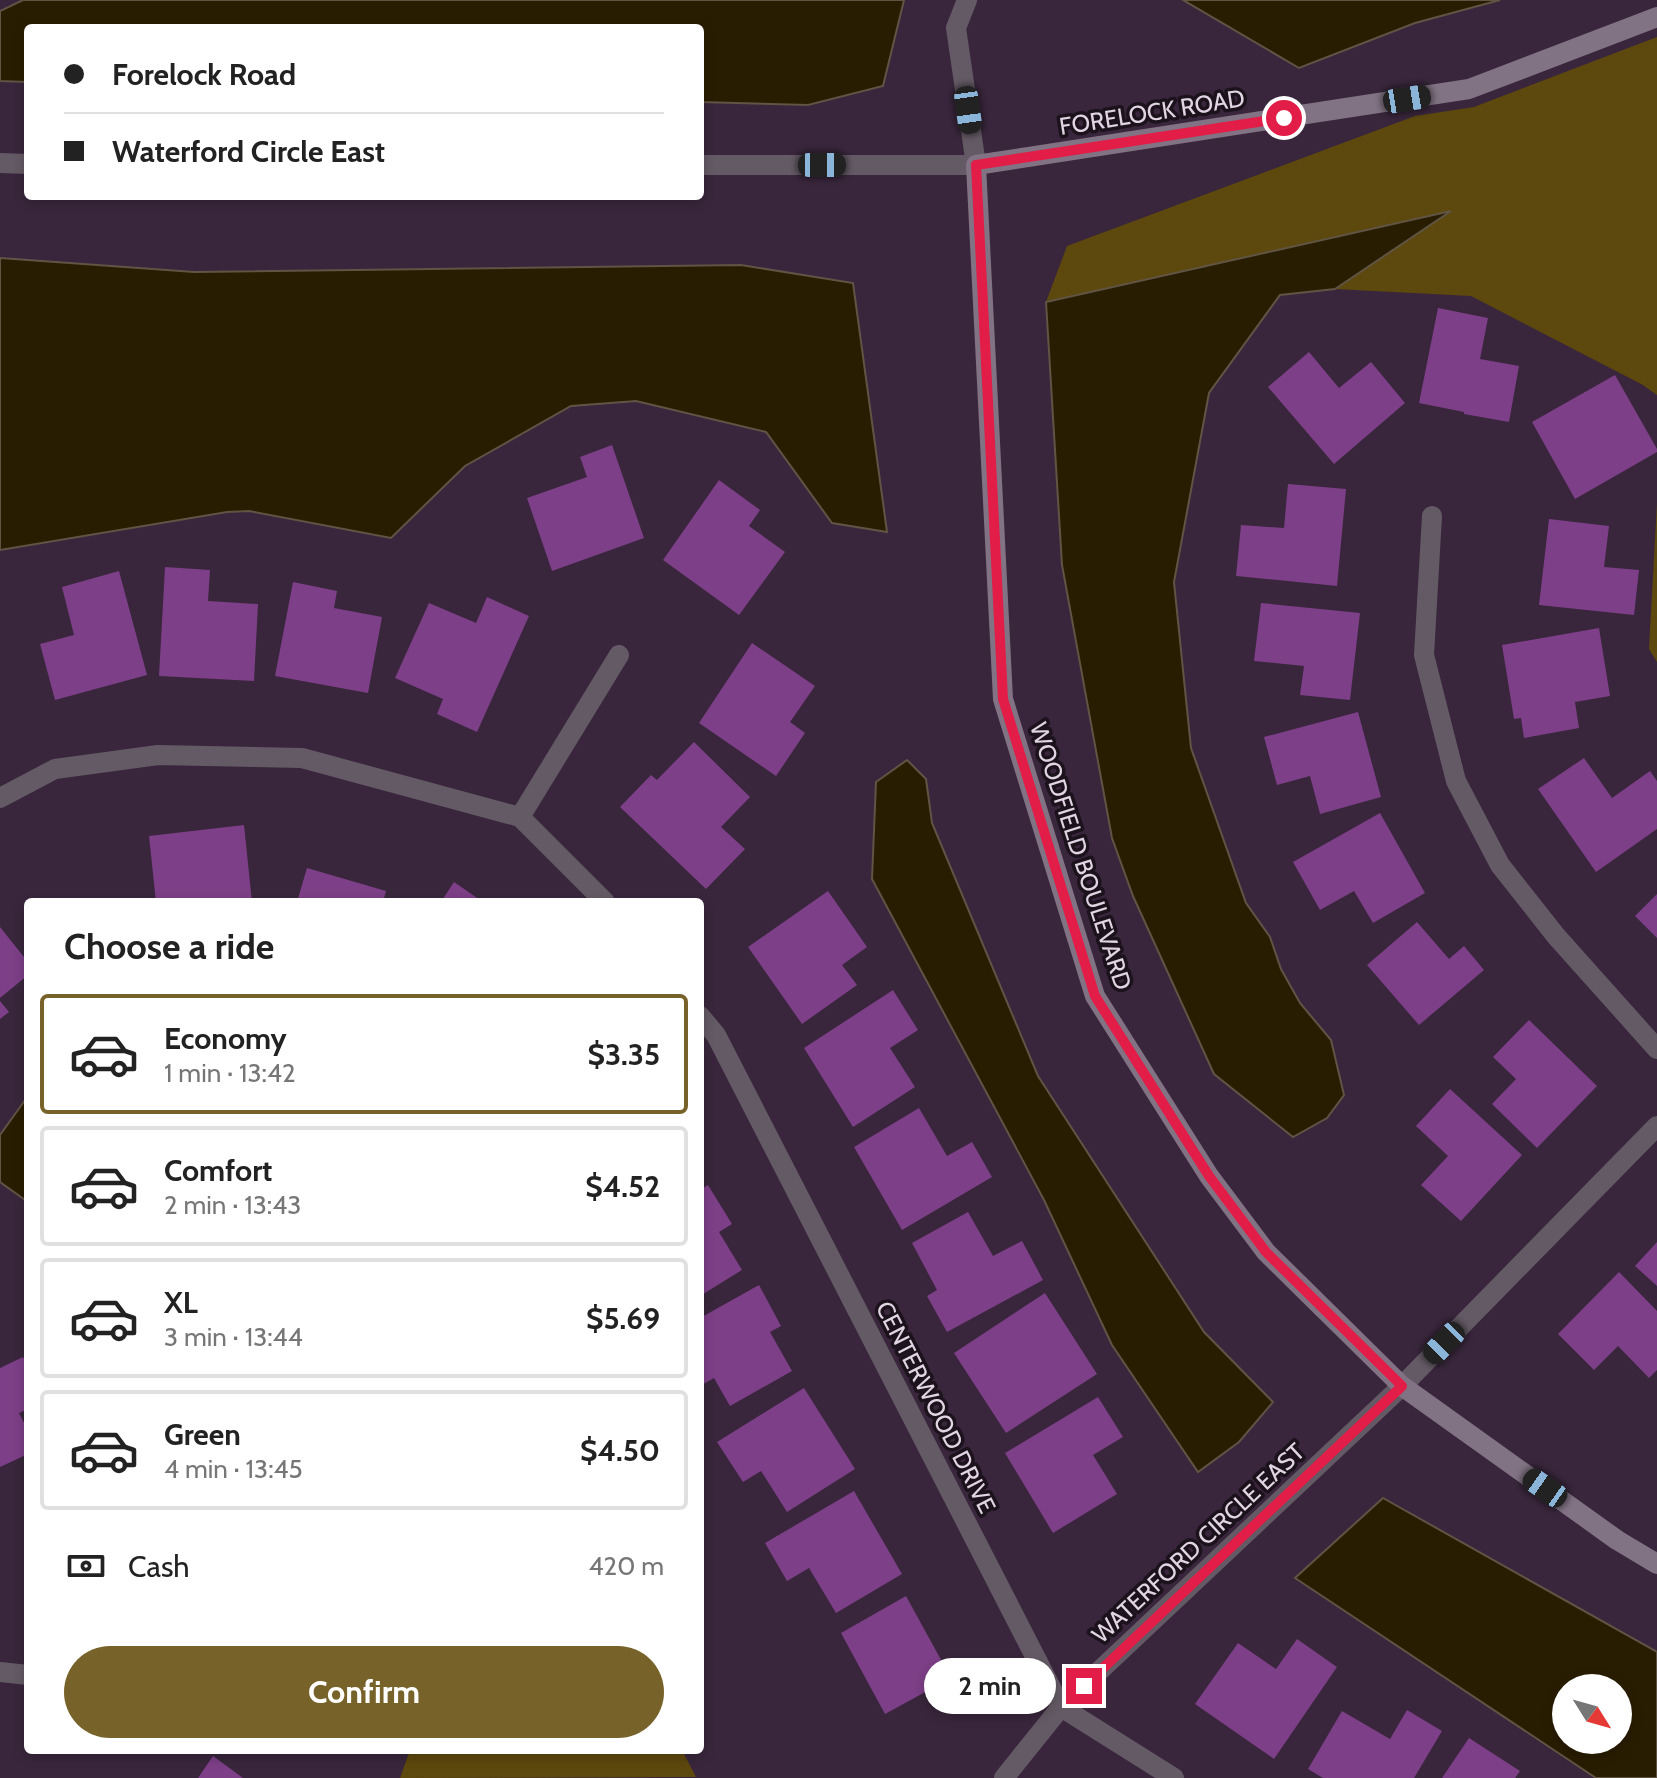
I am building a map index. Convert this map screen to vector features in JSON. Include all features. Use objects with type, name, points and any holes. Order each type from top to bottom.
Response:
[{"type":"street","points":[[704,165],[976,165],[956,28],[967,0]]},
{"type":"street","name":"FORELOCK ROAD","points":[[976,165],[1469,89],[1657,17]]},
{"type":"street","points":[[0,163],[24,164]]},
{"type":"street","name":"WOODFIELD BOULEVARD","points":[[976,165],[1003,699],[1095,996],[1209,1176],[1266,1252],[1402,1386],[1617,1540],[1657,1564]]},
{"type":"street","points":[[1432,516],[1424,655],[1456,781],[1500,865],[1556,936],[1657,1049]]},
{"type":"street","points":[[520,817],[619,655]]},
{"type":"street","points":[[0,798],[55,769],[158,755],[302,758],[520,817],[601,898]]},
{"type":"street","name":"CENTERWOOD DRIVE","points":[[704,1021],[716,1035],[1061,1707]]},
{"type":"street","name":"WATERFORD CIRCLE EAST","points":[[1004,1778],[1061,1707],[1402,1386],[1657,1126]]},
{"type":"street","points":[[0,1672],[24,1675]]},
{"type":"street","points":[[1061,1707],[1174,1778]]},
{"type":"shaded area","points":[[23,0],[904,0],[883,86],[808,105],[704,102],[704,24],[24,24],[24,82],[0,81],[0,11]]},
{"type":"shaded area","points":[[1183,0],[1500,0],[1415,23],[1299,68]]},
{"type":"shaded area","points":[[1657,37],[1657,395],[1471,296],[1335,289],[1448,212],[1046,302],[1067,246],[1415,116],[1474,107]]},
{"type":"shaded area","points":[[1451,211],[1335,289],[1280,295],[1209,393],[1174,582],[1191,748],[1246,903],[1270,937],[1281,969],[1300,1003],[1331,1040],[1344,1095],[1327,1118],[1293,1137],[1214,1074],[1133,896],[1112,838],[1062,565],[1046,302]]},
{"type":"shaded area","points":[[0,258],[194,272],[741,265],[853,283],[887,532],[832,523],[766,432],[636,401],[571,406],[465,466],[391,538],[249,511],[227,512],[0,550]]},
{"type":"shaded area","points":[[1657,503],[1657,662],[1649,649]]},
{"type":"shaded area","points":[[907,760],[926,779],[932,823],[1038,1076],[1204,1332],[1273,1402],[1239,1442],[1198,1472],[1112,1345],[1044,1200],[872,879],[876,782]]},
{"type":"shaded area","points":[[24,1102],[24,1199],[0,1182],[0,1135]]},
{"type":"shaded area","points":[[1383,1498],[1657,1652],[1657,1778],[1596,1778],[1560,1754],[1632,1754],[1632,1674],[1552,1674],[1552,1749],[1295,1578]]},
{"type":"shaded area","points":[[409,1754],[684,1754],[696,1777],[400,1778]]},
{"type":"building","points":[[1438,308],[1488,318],[1480,359],[1519,366],[1509,422],[1419,403]]},
{"type":"building","points":[[1309,352],[1339,388],[1371,362],[1405,403],[1334,464],[1268,387]]},
{"type":"building","points":[[1615,375],[1657,452],[1575,499],[1532,422]]},
{"type":"building","points":[[612,445],[644,538],[552,571],[527,498],[587,477],[580,457]]},
{"type":"building","points":[[719,480],[760,510],[749,526],[785,552],[739,615],[663,560]]},
{"type":"building","points":[[1288,484],[1346,489],[1337,586],[1236,576],[1241,525],[1284,528]]},
{"type":"building","points":[[1549,519],[1609,526],[1604,567],[1639,570],[1634,615],[1539,605]]},
{"type":"building","points":[[165,567],[210,570],[208,601],[258,604],[254,681],[159,676]]},
{"type":"building","points":[[119,571],[147,675],[55,700],[40,644],[74,635],[62,587]]},
{"type":"building","points":[[293,582],[337,591],[334,608],[382,617],[368,693],[275,676]]},
{"type":"building","points":[[487,597],[529,616],[477,732],[437,714],[443,699],[395,678],[429,603],[476,623]]},
{"type":"building","points":[[1261,603],[1360,613],[1350,700],[1300,695],[1304,666],[1254,661]]},
{"type":"building","points":[[1599,628],[1610,696],[1575,702],[1579,728],[1524,738],[1521,718],[1514,719],[1502,645]]},
{"type":"building","points":[[752,643],[815,686],[790,722],[805,733],[776,776],[699,723]]},
{"type":"building","points":[[1358,712],[1381,797],[1320,814],[1310,776],[1277,785],[1264,737]]},
{"type":"building","points":[[694,742],[750,797],[721,827],[745,849],[706,889],[620,807],[651,775],[657,780]]},
{"type":"building","points":[[1584,758],[1612,798],[1650,771],[1657,781],[1657,829],[1596,872],[1538,789]]},
{"type":"building","points":[[1380,813],[1425,893],[1373,923],[1354,891],[1320,910],[1293,862]]},
{"type":"building","points":[[244,825],[252,898],[156,898],[149,836]]},
{"type":"building","points":[[307,868],[386,891],[384,898],[298,898]]},
{"type":"building","points":[[454,882],[477,898],[444,898]]},
{"type":"building","points":[[828,891],[867,947],[842,965],[857,985],[802,1024],[748,947]]},
{"type":"building","points":[[1657,894],[1657,938],[1635,916]]},
{"type":"building","points":[[1417,922],[1449,959],[1464,946],[1484,970],[1419,1025],[1367,965]]},
{"type":"building","points":[[0,927],[24,957],[24,978],[0,998]]},
{"type":"building","points":[[893,990],[918,1030],[890,1048],[915,1087],[853,1127],[804,1048]]},
{"type":"building","points":[[0,1001],[9,1012],[0,1019]]},
{"type":"building","points":[[1529,1020],[1597,1086],[1537,1148],[1492,1104],[1516,1079],[1493,1057]]},
{"type":"building","points":[[1450,1089],[1522,1155],[1461,1221],[1421,1185],[1448,1156],[1416,1126]]},
{"type":"building","points":[[919,1108],[947,1156],[972,1142],[992,1177],[902,1230],[854,1147]]},
{"type":"building","points":[[708,1185],[732,1224],[719,1232],[742,1270],[704,1294],[704,1188]]},
{"type":"building","points":[[968,1212],[993,1256],[1022,1241],[1043,1280],[947,1332],[927,1296],[937,1290],[912,1243]]},
{"type":"building","points":[[1657,1242],[1657,1286],[1635,1266]]},
{"type":"building","points":[[1619,1272],[1657,1311],[1657,1370],[1649,1378],[1618,1346],[1594,1370],[1558,1334]]},
{"type":"building","points":[[759,1285],[781,1326],[770,1332],[792,1371],[730,1406],[714,1378],[704,1384],[704,1316]]},
{"type":"building","points":[[1045,1293],[1097,1374],[1006,1433],[954,1353]]},
{"type":"building","points":[[24,1359],[24,1411],[19,1413],[24,1423],[24,1456],[0,1467],[0,1368]]},
{"type":"building","points":[[804,1388],[855,1469],[787,1512],[761,1471],[743,1482],[717,1442]]},
{"type":"building","points":[[1098,1397],[1123,1437],[1093,1455],[1117,1494],[1053,1533],[1005,1453]]},
{"type":"building","points":[[854,1491],[902,1574],[836,1613],[809,1568],[787,1581],[765,1543]]},
{"type":"building","points":[[906,1596],[951,1678],[885,1714],[841,1633]]},
{"type":"building","points":[[1297,1639],[1337,1667],[1274,1759],[1195,1704],[1238,1643],[1276,1669]]},
{"type":"building","points":[[1407,1710],[1442,1731],[1414,1778],[1323,1778],[1308,1769],[1342,1711],[1390,1739]]},
{"type":"building","points":[[1469,1738],[1520,1771],[1515,1778],[1442,1778]]},
{"type":"building","points":[[213,1756],[243,1778],[198,1778]]},
{"type":"route","points":[[1084,1686],[1402,1386],[1266,1252],[1209,1176],[1095,996],[1003,699],[976,165],[1284,118]]}]
